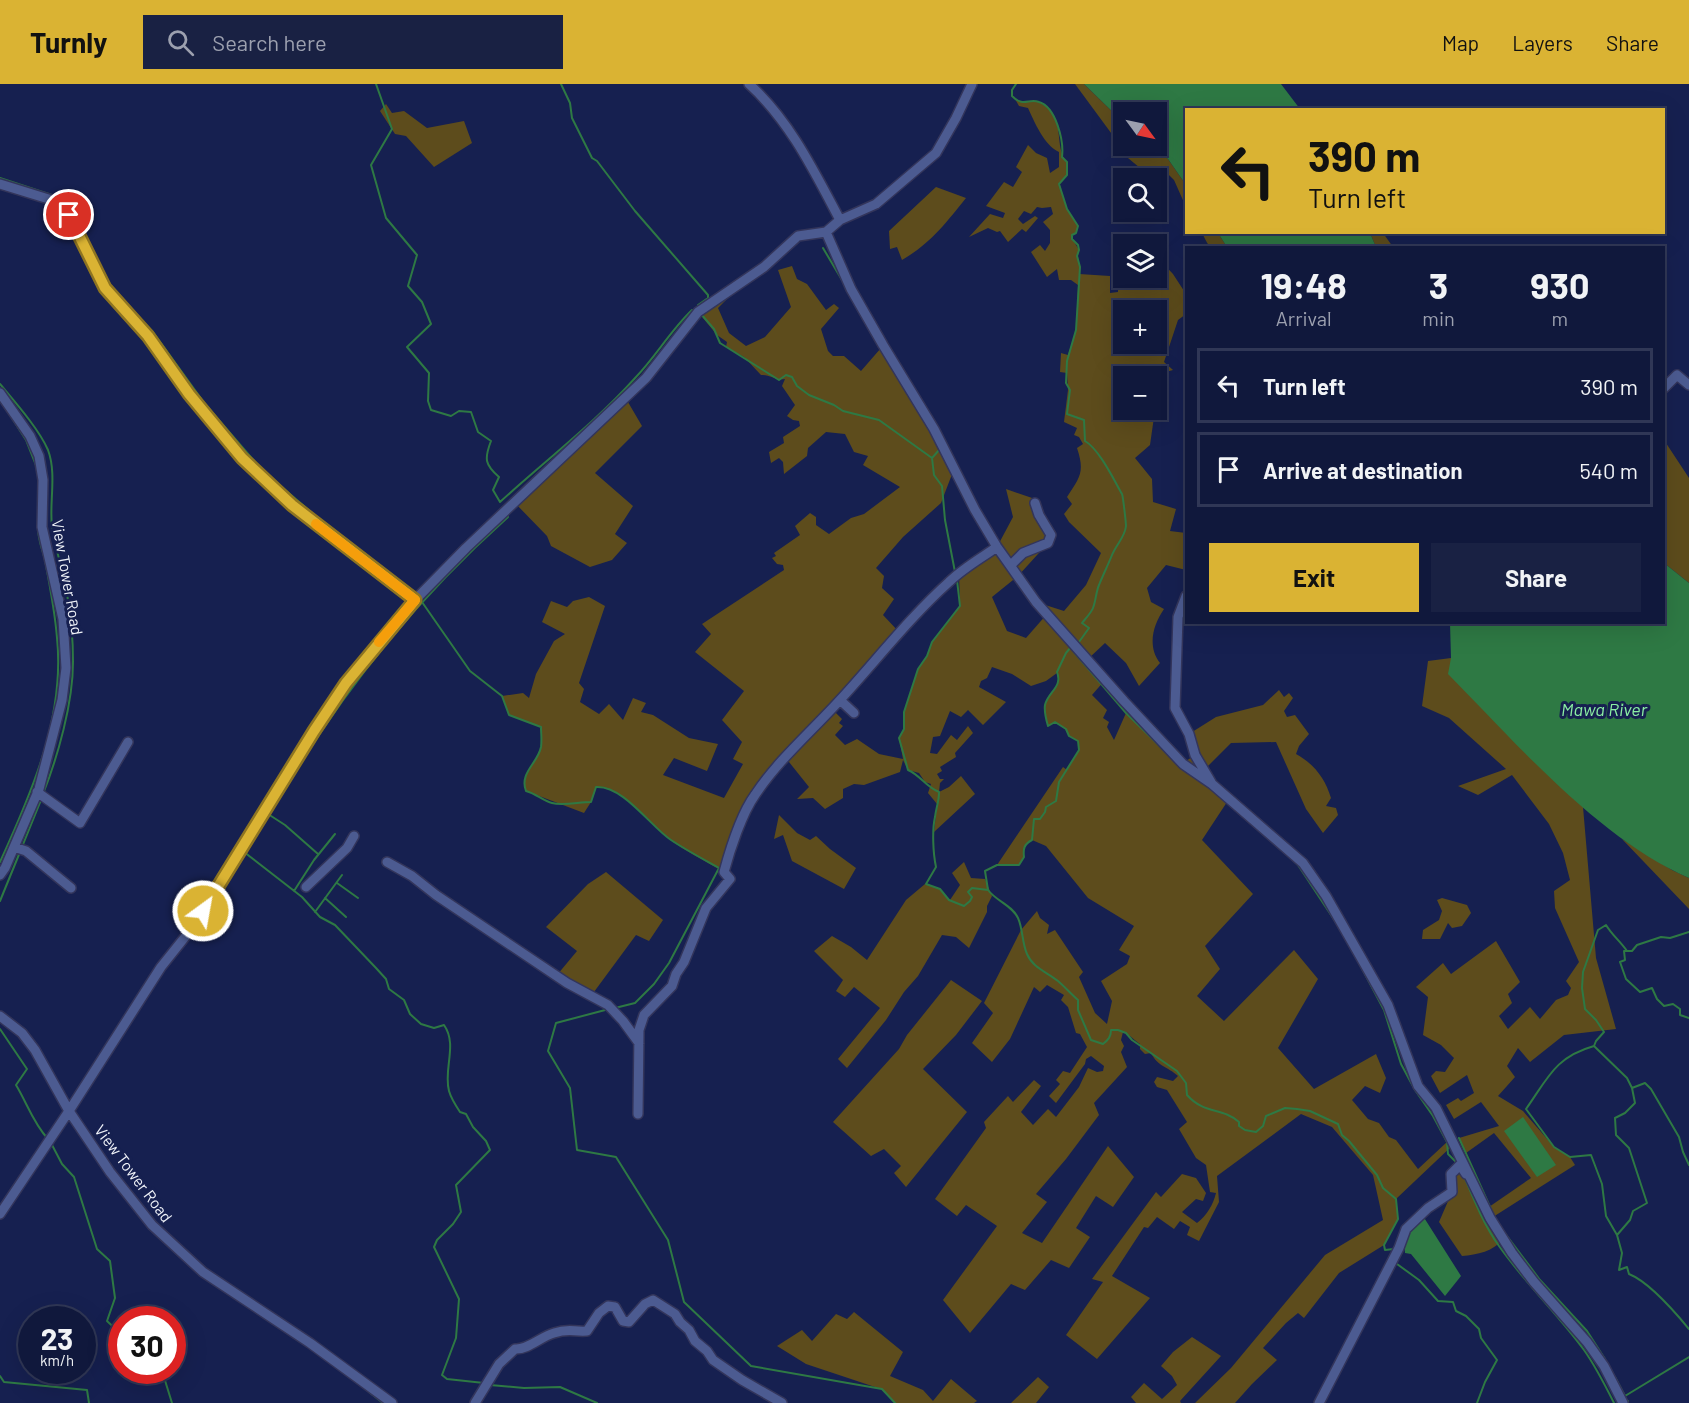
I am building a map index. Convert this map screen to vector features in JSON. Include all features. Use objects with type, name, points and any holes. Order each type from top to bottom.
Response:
[{"type":"street","points":[[749,84],[765,99],[790,130],[840,220]]},
{"type":"street","points":[[0,1214],[161,967],[193,927],[346,683],[415,600],[547,470],[646,378],[698,312],[764,267],[798,236],[826,232],[840,220],[876,204],[936,153],[972,84]]},
{"type":"street","points":[[0,184],[55,201],[69,215],[105,288],[148,336],[189,394],[242,458],[292,505],[415,600]]},
{"type":"street","points":[[826,232],[851,289],[934,429],[975,510],[997,547],[1036,602],[1183,764],[1212,784],[1303,863],[1326,897],[1388,1005],[1418,1086],[1436,1108],[1490,1218],[1512,1253],[1587,1342],[1604,1366],[1623,1403]]},
{"type":"street","points":[[1665,387],[1677,375],[1689,385]]},
{"type":"street","name":"View Tower Road","points":[[0,393],[26,430],[39,456],[44,480],[42,526],[63,618],[66,668],[62,700],[37,792],[0,875]]},
{"type":"street","points":[[1011,565],[1023,553],[1048,543],[1051,535],[1038,515],[1035,503]]},
{"type":"street","points":[[638,1114],[641,1020],[672,986],[706,908],[730,879],[724,872],[751,801],[793,747],[840,700],[890,643],[949,582],[997,547]]},
{"type":"street","points":[[1185,599],[1178,617],[1175,708],[1189,734],[1195,755],[1212,784]]},
{"type":"street","points":[[840,700],[854,713]]},
{"type":"street","points":[[37,792],[80,823],[128,742]]},
{"type":"street","points":[[306,887],[347,848],[354,836]]},
{"type":"street","points":[[14,847],[26,851],[71,888]]},
{"type":"street","points":[[387,862],[412,876],[436,895],[567,983],[608,1005],[639,1043]]},
{"type":"street","name":"View Tower Road","points":[[0,1016],[22,1033],[35,1050],[69,1111],[110,1172],[152,1225],[203,1272],[310,1343],[392,1403]]},
{"type":"street","points":[[1319,1403],[1399,1248],[1406,1229],[1428,1208],[1452,1192],[1451,1174],[1460,1166],[1472,1181]]},
{"type":"street","points":[[475,1403],[499,1364],[515,1349],[523,1349],[543,1336],[568,1329],[587,1331],[599,1313],[608,1306],[615,1307],[624,1321],[629,1322],[645,1304],[653,1300],[675,1314],[713,1360],[782,1403]]},
{"type":"shaded area","points":[[1075,84],[1084,84],[1113,112],[1113,136]]},
{"type":"shaded area","points":[[1015,99],[1039,102],[1050,110],[1057,125],[1061,149],[1067,162],[1067,175],[1059,184],[1067,209],[1078,226],[1072,238],[1079,250],[1079,274],[1110,276],[1110,293],[1118,292],[1118,288],[1167,288],[1167,268],[1185,292],[1185,315],[1178,320],[1167,353],[1167,300],[1113,300],[1113,354],[1167,354],[1164,362],[1173,370],[1167,372],[1167,366],[1113,366],[1113,420],[1154,420],[1150,445],[1135,458],[1152,479],[1153,502],[1176,509],[1170,531],[1185,533],[1185,570],[1166,565],[1147,588],[1151,602],[1164,609],[1153,636],[1154,650],[1160,663],[1139,686],[1126,663],[1105,643],[1088,659],[1105,680],[1092,695],[1107,710],[1103,718],[1109,722],[1107,727],[1114,740],[1126,713],[1124,701],[1183,763],[1195,755],[1189,734],[1216,717],[1263,705],[1279,690],[1284,697],[1289,693],[1293,698],[1284,711],[1287,717],[1295,715],[1309,734],[1299,746],[1296,754],[1308,762],[1322,778],[1331,798],[1326,806],[1336,808],[1338,815],[1323,833],[1306,809],[1276,742],[1231,743],[1208,766],[1217,788],[1229,799],[1202,840],[1253,894],[1205,946],[1220,969],[1197,996],[1224,1021],[1294,950],[1318,979],[1278,1048],[1314,1089],[1376,1054],[1386,1078],[1380,1093],[1365,1086],[1352,1100],[1368,1119],[1379,1123],[1389,1137],[1396,1140],[1418,1169],[1447,1142],[1454,1144],[1396,1199],[1398,1219],[1384,1245],[1339,1273],[1304,1318],[1298,1313],[1263,1348],[1277,1360],[1235,1403],[1195,1403],[1231,1368],[1325,1255],[1383,1220],[1373,1175],[1332,1127],[1301,1114],[1217,1176],[1219,1202],[1199,1241],[1187,1235],[1190,1227],[1180,1221],[1174,1229],[1157,1217],[1148,1228],[1144,1227],[1112,1276],[1150,1298],[1097,1359],[1066,1335],[1103,1282],[1092,1279],[1156,1192],[1161,1197],[1182,1174],[1196,1178],[1206,1193],[1203,1201],[1196,1199],[1182,1212],[1197,1223],[1209,1210],[1216,1193],[1210,1192],[1206,1165],[1196,1158],[1179,1129],[1187,1122],[1167,1090],[1157,1087],[1154,1082],[1157,1077],[1173,1081],[1178,1076],[1160,1064],[1151,1053],[1145,1054],[1140,1049],[1140,1044],[1123,1032],[1121,1040],[1124,1046],[1121,1052],[1127,1067],[1094,1103],[1099,1115],[1036,1194],[1047,1202],[1022,1233],[1042,1243],[1108,1146],[1134,1177],[1113,1207],[1096,1196],[1076,1228],[1090,1237],[1069,1268],[1051,1260],[1025,1290],[1011,1284],[970,1333],[943,1300],[997,1226],[966,1205],[957,1216],[935,1199],[986,1128],[984,1122],[1008,1096],[1013,1102],[1034,1080],[1041,1086],[1021,1112],[1033,1125],[1048,1109],[1056,1117],[1079,1087],[1088,1068],[1097,1072],[1103,1071],[1104,1066],[1091,1056],[1086,1059],[1085,1064],[1056,1103],[1049,1096],[1060,1084],[1056,1080],[1063,1071],[1070,1073],[1087,1047],[1080,1034],[1076,1033],[1068,1007],[1061,1000],[1064,995],[1047,985],[1040,992],[1034,987],[1010,1039],[992,1062],[972,1043],[993,1013],[984,1003],[1021,930],[1037,911],[1040,918],[1049,925],[1047,934],[1055,930],[1083,972],[1079,977],[1095,1013],[1107,1024],[1112,1001],[1101,981],[1127,964],[1130,956],[1119,950],[1134,926],[1088,898],[1046,846],[1032,840],[1027,843],[1024,857],[1019,865],[997,865],[1063,767],[1067,770],[1079,750],[1078,741],[1069,736],[1065,729],[1055,722],[1048,726],[1045,705],[1058,682],[1057,673],[1046,681],[1031,686],[1012,674],[992,667],[987,678],[981,681],[979,687],[1006,702],[983,725],[968,710],[961,717],[950,711],[940,736],[933,737],[930,753],[937,754],[951,735],[957,740],[968,726],[973,733],[955,753],[956,757],[940,767],[942,771],[937,774],[940,779],[944,779],[940,783],[939,792],[949,787],[961,776],[975,794],[934,832],[937,804],[928,793],[931,784],[925,782],[919,773],[908,770],[903,760],[900,772],[864,785],[854,784],[843,789],[843,798],[825,809],[813,798],[797,799],[809,787],[785,757],[755,795],[724,872],[674,843],[634,806],[615,792],[596,787],[584,813],[526,791],[527,773],[541,746],[541,727],[509,715],[502,696],[523,693],[529,698],[536,674],[554,641],[565,634],[542,622],[551,601],[567,607],[573,601],[589,597],[605,606],[579,683],[584,689],[580,702],[599,714],[609,704],[623,720],[633,698],[646,703],[641,712],[653,715],[689,738],[718,744],[707,771],[674,758],[663,775],[724,798],[743,764],[733,759],[742,742],[722,720],[744,691],[695,652],[711,634],[702,624],[784,570],[783,565],[777,564],[772,558],[776,556],[774,553],[800,535],[795,526],[810,513],[816,517],[816,525],[829,534],[851,518],[864,514],[900,487],[863,465],[868,456],[854,452],[845,434],[826,432],[808,448],[807,456],[784,474],[783,462],[779,458],[771,463],[769,452],[784,443],[783,437],[800,426],[799,421],[787,416],[795,405],[782,386],[785,379],[761,375],[744,357],[726,347],[727,342],[717,335],[698,312],[746,280],[718,308],[729,333],[746,346],[765,337],[791,307],[778,270],[792,266],[797,279],[807,284],[826,310],[834,304],[839,308],[821,329],[828,351],[833,356],[844,356],[861,371],[881,348],[954,469],[941,503],[903,537],[876,568],[884,576],[882,588],[894,599],[883,615],[900,633],[832,709],[842,719],[839,723],[843,726],[835,735],[845,745],[857,739],[879,754],[903,759],[899,738],[904,729],[904,712],[918,669],[927,656],[932,642],[960,606],[959,574],[997,547],[1013,517],[1006,489],[1038,500],[1048,543],[1018,576],[992,597],[1007,631],[1026,638],[1047,614],[1036,602],[1064,611],[1086,585],[1101,553],[1069,522],[1064,514],[1072,504],[1067,497],[1080,474],[1081,463],[1077,448],[1083,444],[1079,437],[1074,435],[1077,428],[1064,422],[1068,390],[1067,373],[1060,372],[1061,353],[1068,355],[1076,330],[1078,285],[1071,280],[1059,280],[1057,269],[1047,277],[1031,252],[1040,245],[1045,251],[1050,243],[1050,230],[1043,222],[1053,214],[1051,207],[1037,207],[1031,214],[1024,211],[1018,219],[1023,224],[1035,216],[1038,218],[1026,232],[1022,229],[1008,242],[1000,231],[988,228],[969,237],[990,214],[1003,218],[1005,213],[986,206],[1004,182],[1013,187],[1022,172],[1016,167],[1028,145],[1036,153],[1047,158],[1050,173],[1059,167],[1059,152],[1044,139],[1028,108],[1019,106]]},
{"type":"shaded area","points":[[386,104],[392,113],[404,111],[427,128],[464,121],[472,143],[434,167],[406,136],[395,134],[380,111]]},
{"type":"shaded area","points":[[1129,156],[1164,156],[1168,159],[1185,184],[1185,205],[1174,180],[1167,175],[1167,168],[1140,168],[1128,158]]},
{"type":"shaded area","points":[[936,187],[966,198],[929,240],[902,260],[897,247],[890,249],[889,231]]},
{"type":"shaded area","points":[[1202,234],[1219,234],[1226,246],[1210,246]]},
{"type":"shaded area","points":[[1370,234],[1384,234],[1392,246],[1376,246]]},
{"type":"shaded area","points":[[625,397],[642,426],[595,473],[633,506],[615,534],[627,543],[612,560],[590,567],[551,546],[547,536],[514,502]]},
{"type":"shaded area","points":[[1665,442],[1689,478],[1689,583],[1665,564]]},
{"type":"shaded area","points":[[1451,658],[1512,738],[1583,807],[1596,958],[1616,1029],[1564,1035],[1530,1062],[1518,1048],[1507,1066],[1515,1077],[1498,1096],[1523,1111],[1554,1147],[1570,1157],[1575,1165],[1493,1217],[1503,1239],[1495,1247],[1485,1252],[1462,1256],[1439,1222],[1452,1192],[1451,1174],[1460,1165],[1486,1209],[1531,1178],[1494,1133],[1466,1153],[1459,1138],[1499,1126],[1481,1102],[1454,1119],[1446,1105],[1458,1098],[1461,1101],[1474,1093],[1467,1075],[1440,1093],[1431,1076],[1436,1071],[1445,1072],[1454,1058],[1441,1045],[1423,1035],[1428,997],[1416,987],[1443,963],[1451,974],[1496,941],[1520,982],[1508,994],[1512,1003],[1499,1016],[1508,1029],[1530,1007],[1540,1019],[1556,1000],[1568,995],[1571,988],[1566,981],[1579,962],[1555,908],[1554,891],[1570,880],[1563,853],[1549,824],[1512,775],[1478,795],[1458,786],[1506,769],[1449,718],[1422,706],[1428,661]]},
{"type":"shaded area","points":[[779,815],[797,833],[810,840],[816,836],[856,868],[844,889],[792,861],[783,835],[774,839]]},
{"type":"shaded area","points":[[1622,839],[1689,878],[1689,909]]},
{"type":"shaded area","points":[[964,862],[971,878],[985,879],[992,896],[987,912],[969,948],[956,937],[942,935],[918,976],[847,1068],[838,1059],[880,1008],[854,987],[845,997],[836,991],[843,980],[814,951],[832,936],[867,960],[906,900],[925,884],[940,889],[950,900],[960,885],[952,873]]},
{"type":"shaded area","points":[[606,872],[663,920],[649,941],[636,935],[591,996],[557,975],[577,951],[546,927],[588,884]]},
{"type":"shaded area","points":[[1442,898],[1467,905],[1471,913],[1462,926],[1452,928],[1448,923],[1440,939],[1422,939],[1423,930],[1439,920],[1442,911],[1437,900]]},
{"type":"shaded area","points":[[951,980],[982,1001],[956,1035],[923,1069],[967,1112],[906,1187],[894,1173],[901,1166],[884,1149],[871,1156],[833,1122],[899,1049],[907,1035]]},
{"type":"shaded area","points":[[854,1312],[903,1352],[890,1376],[923,1390],[933,1401],[951,1379],[977,1401],[974,1403],[895,1403],[881,1389],[806,1364],[777,1346],[802,1330],[812,1341],[836,1314],[847,1319]]},
{"type":"shaded area","points":[[1192,1337],[1221,1356],[1180,1401],[1181,1403],[1136,1403],[1131,1397],[1144,1383],[1162,1399],[1177,1385],[1172,1376],[1161,1366],[1173,1352]]},
{"type":"shaded area","points":[[1038,1377],[1049,1387],[1036,1403],[1011,1403]]},
{"type":"water","points":[[1084,84],[1281,84],[1299,108],[1185,108],[1185,184],[1164,156],[1167,156],[1167,102],[1113,102],[1113,112]]},
{"type":"water","points":[[1219,234],[1370,234],[1376,246],[1226,246]]},
{"type":"water","name":"Mawa River","points":[[1665,564],[1689,583],[1689,878],[1623,840],[1561,788],[1448,674],[1451,658],[1450,624],[1665,624]]},
{"type":"water","points":[[1523,1117],[1556,1165],[1537,1177],[1504,1131]]},
{"type":"water","points":[[1423,1216],[1461,1276],[1445,1296],[1411,1254],[1405,1253],[1404,1239]]},
{"type":"waterway","points":[[376,84],[392,129],[371,165],[386,218],[417,255],[408,286],[422,302],[431,324],[407,347],[429,373],[428,401],[431,410],[451,416],[459,411],[471,412],[478,432],[491,441],[487,461],[499,477],[493,490],[500,502],[604,410],[643,369],[684,318],[695,310]]},
{"type":"waterway","points":[[561,84],[570,103],[572,118],[592,158],[597,161],[635,211],[708,295],[708,298],[698,305]]},
{"type":"waterway","points":[[1016,84],[1012,90],[1012,96],[1016,100],[1035,101],[1045,105],[1058,125],[1062,142],[1062,157],[1067,162],[1067,175],[1059,184],[1067,209],[1078,226],[1076,233],[1072,235],[1072,239],[1078,245],[1077,256],[1080,267],[1076,330],[1067,361],[1066,383],[1070,390],[1067,414],[1084,420],[1085,441],[1101,458],[1122,494],[1125,515],[1124,534],[1097,590],[1093,608],[1082,623],[1089,628],[1079,642]]},
{"type":"waterway","points":[[0,178],[61,198],[68,208]]},
{"type":"waterway","points":[[61,213],[106,294]]},
{"type":"waterway","points":[[75,217],[94,254]]},
{"type":"waterway","points":[[823,248],[842,280]]},
{"type":"waterway","points":[[134,313],[153,332],[205,404],[263,471],[345,541]]},
{"type":"waterway","points":[[701,314],[714,329],[720,343],[779,380],[786,375],[792,377],[797,386],[809,395],[843,411],[879,420],[932,458],[934,475],[942,486],[945,520],[955,572]]},
{"type":"waterway","points":[[143,337],[178,386]]},
{"type":"waterway","points":[[0,384],[33,425],[51,459],[52,527],[66,585],[71,619],[73,662],[70,695],[59,746],[43,794]]},
{"type":"waterway","points":[[189,400],[245,469],[317,532],[406,600]]},
{"type":"waterway","points":[[10,415],[26,440],[37,468]]},
{"type":"waterway","points":[[932,458],[940,449]]},
{"type":"waterway","points":[[289,782],[337,709],[388,641],[445,578],[508,517],[507,515]]},
{"type":"waterway","points":[[0,862],[24,809],[44,753],[56,696],[58,667],[56,628],[38,525]]},
{"type":"waterway","points":[[957,580],[960,606],[932,642],[927,656],[918,669],[904,712],[904,729],[899,738],[908,770],[939,792],[933,835],[936,867],[926,884],[940,889],[949,900],[964,906],[972,897],[968,892],[972,888],[988,890],[1008,906],[1020,922],[1025,950],[1030,959],[1078,1000],[1078,1010],[1091,1040],[1103,1044],[1109,1038],[1111,1030],[1126,1033],[1132,1040],[1177,1071],[1186,1083],[1187,1095],[1200,1106],[1233,1117],[1245,1130],[1256,1132],[1263,1126],[1266,1116],[1285,1108],[1310,1111],[1338,1124],[1342,1135],[1377,1175],[1383,1188],[1396,1199],[1398,1219],[1384,1245],[1385,1250],[1394,1249]]},
{"type":"waterway","points":[[422,602],[470,671],[502,696],[509,715],[541,727],[541,747],[527,773],[526,791],[549,802],[566,804],[591,802],[596,787],[606,788],[626,799],[671,840],[719,868],[669,963],[654,984],[635,1003],[615,1008]]},
{"type":"waterway","points":[[988,890],[985,871],[997,865],[1019,865],[1024,857],[1027,843],[1032,840],[1034,819],[1040,819],[1046,807],[1056,801],[1059,782],[1079,750],[1078,741],[1069,736],[1066,729],[1055,722],[1048,726],[1045,710],[1047,700],[1057,686],[1057,672],[1071,647]]},
{"type":"waterway","points":[[1074,652],[1126,713],[1172,758]]},
{"type":"waterway","points":[[272,808],[285,788]]},
{"type":"waterway","points":[[22,847],[41,800]]},
{"type":"waterway","points":[[268,814],[285,825],[318,854]]},
{"type":"waterway","points":[[294,891],[314,860],[335,834]]},
{"type":"waterway","points":[[245,851],[302,897],[320,917],[335,925],[386,979],[389,989],[404,1000],[410,1014],[421,1024],[434,1028],[444,1025],[448,1033],[450,1094],[460,1112],[466,1114],[490,1150],[456,1185],[461,1212],[437,1240],[434,1247],[459,1299],[456,1338],[442,1375],[447,1379],[484,1383]]},
{"type":"waterway","points":[[0,901],[20,852]]},
{"type":"waterway","points":[[1293,860],[1337,924]]},
{"type":"waterway","points":[[315,912],[342,875]]},
{"type":"waterway","points":[[337,883],[358,898]]},
{"type":"waterway","points":[[325,898],[346,917]]},
{"type":"waterway","points":[[1689,932],[1670,938],[1661,937],[1637,945],[1632,951],[1627,951],[1606,925],[1598,930],[1583,972],[1582,988],[1585,1009],[1604,1032],[1594,1046],[1627,1078],[1635,1103],[1625,1113],[1615,1118],[1616,1135],[1629,1148],[1647,1203],[1633,1211],[1630,1220],[1617,1235],[1622,1253],[1619,1270],[1627,1267],[1629,1274],[1653,1290],[1689,1329]]},
{"type":"waterway","points":[[1627,951],[1624,951],[1625,960],[1620,962],[1626,979],[1640,992],[1652,988],[1657,999],[1664,1006],[1673,1004],[1680,1009],[1680,1015],[1689,1018]]},
{"type":"waterway","points":[[1358,961],[1384,1010],[1401,1064],[1447,1142],[1448,1154],[1457,1163]]},
{"type":"waterway","points":[[609,1009],[556,1023],[548,1051],[570,1088],[577,1150],[616,1157],[668,1240],[684,1302],[751,1366],[882,1389],[895,1403]]},
{"type":"waterway","points":[[0,1029],[27,1069],[16,1085],[34,1120],[48,1139]]},
{"type":"waterway","points":[[1594,1046],[1570,1056],[1561,1063],[1547,1078],[1526,1109],[1554,1147],[1570,1157],[1591,1155],[1602,1184],[1606,1216],[1617,1235]]},
{"type":"waterway","points":[[1632,1088],[1645,1083],[1651,1089],[1679,1137],[1689,1165]]},
{"type":"waterway","points":[[1459,1138],[1491,1209]]},
{"type":"waterway","points":[[51,1143],[62,1164],[74,1177],[97,1249],[110,1261],[115,1298],[112,1306]]},
{"type":"waterway","points":[[1464,1176],[1494,1238],[1509,1260],[1584,1350],[1614,1403]]},
{"type":"waterway","points":[[1504,1232],[1540,1280],[1587,1331],[1605,1359]]},
{"type":"waterway","points":[[1397,1264],[1419,1280],[1438,1301],[1453,1302],[1456,1311],[1466,1316],[1479,1329],[1481,1338],[1497,1360],[1477,1403]]},
{"type":"waterway","points":[[108,1318],[108,1322]]},
{"type":"waterway","points":[[1615,1377],[1625,1396],[1689,1357]]},
{"type":"waterway","points":[[0,1376],[4,1382],[87,1390],[89,1403]]},
{"type":"waterway","points":[[166,1384],[172,1403]]},
{"type":"waterway","points":[[490,1385],[524,1388],[560,1387],[597,1403]]},
{"type":"waterway","points":[[369,1392],[383,1403]]},
{"type":"slow traffic","points":[[316,524],[415,600],[379,642]]},
{"type":"route","points":[[69,215],[105,288],[148,336],[189,394],[242,458],[292,505],[415,600],[346,683],[203,911]]}]
